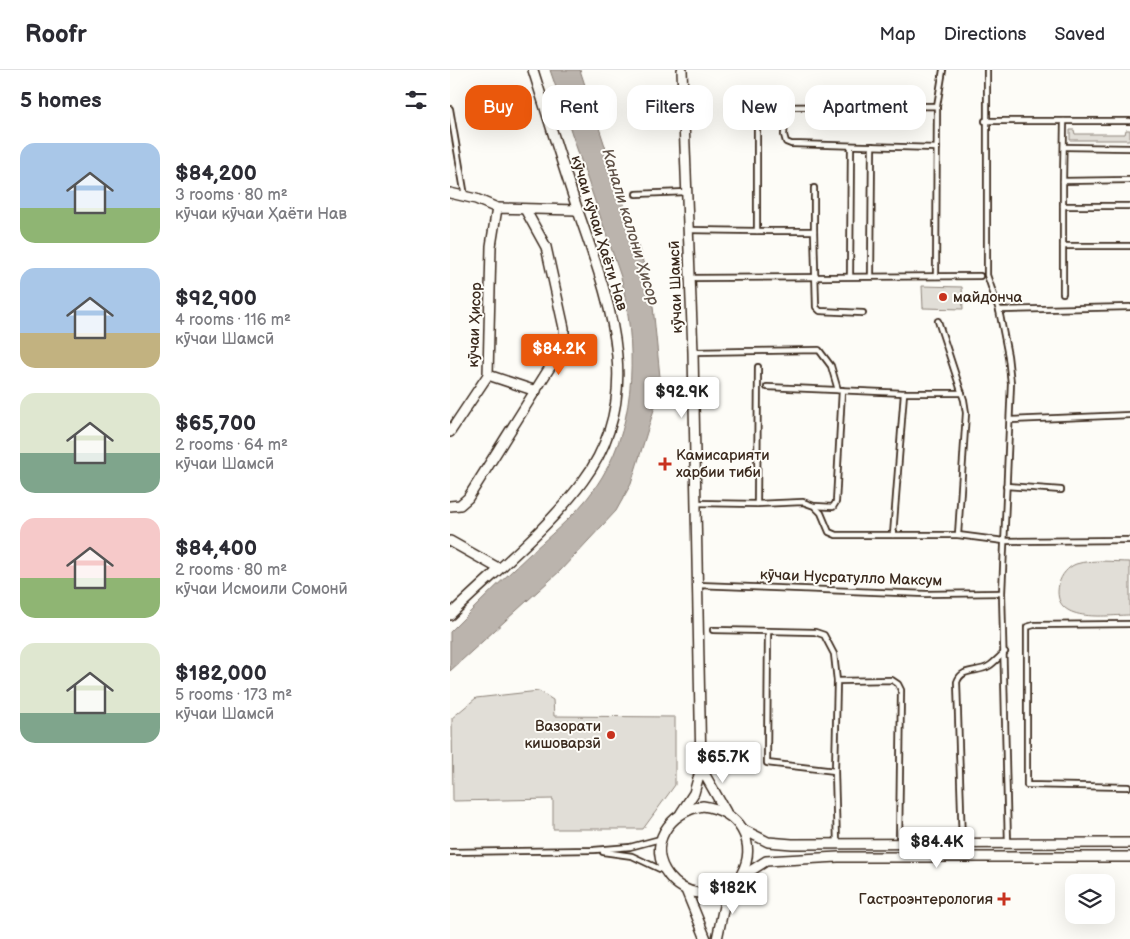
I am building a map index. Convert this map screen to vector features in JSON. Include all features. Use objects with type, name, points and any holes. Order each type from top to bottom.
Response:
[{"type":"street","name":"кӯчаи кӯчаи Ҳаёти Нав","points":[[450,615],[559,511],[584,480],[606,441],[616,401],[619,370],[614,332],[603,282],[577,210],[533,70]]},
{"type":"street","name":"кӯчаи Шамсӣ","points":[[662,838],[672,820],[681,813],[694,792],[701,768],[693,352],[682,70]]},
{"type":"street","points":[[450,193],[465,196],[497,208],[577,210]]},
{"type":"street","name":"кӯчаи Ҳисор","points":[[450,432],[488,375],[491,246],[497,208]]},
{"type":"street","points":[[450,506],[460,505],[468,498],[536,391],[564,340],[564,328],[546,248],[524,209]]},
{"type":"street","points":[[488,375],[536,391]]},
{"type":"street","points":[[450,541],[498,568]]},
{"type":"street","name":"кӯчаи Шамсӣ","points":[[701,768],[726,812],[742,829]]},
{"type":"street","points":[[681,813],[703,806],[726,812]]},
{"type":"street","points":[[742,829],[768,842],[837,845],[1130,843]]},
{"type":"street","points":[[741,877],[747,859],[747,844],[742,829]]},
{"type":"street","points":[[662,838],[660,849],[665,871],[674,882],[686,890],[703,894],[720,891],[756,866],[766,861],[775,860],[838,857],[1130,857]]},
{"type":"street","points":[[717,939],[728,887]]},
{"type":"street","points":[[686,890],[706,939]]},
{"type":"lane","points":[[936,276],[937,106],[943,70]]},
{"type":"lane","points":[[987,70],[985,121],[986,275],[998,310],[1009,365],[1010,420],[1002,593],[1005,652],[1008,844]]},
{"type":"lane","points":[[795,106],[937,106]]},
{"type":"lane","points":[[450,109],[465,196]]},
{"type":"lane","points":[[985,121],[1130,122]]},
{"type":"lane","points":[[1063,293],[1064,122]]},
{"type":"lane","points":[[757,231],[758,130]]},
{"type":"lane","points":[[784,130],[786,142],[937,148]]},
{"type":"lane","points":[[850,276],[851,146]]},
{"type":"lane","points":[[871,276],[872,146]]},
{"type":"lane","points":[[1064,147],[1130,148]]},
{"type":"lane","points":[[1063,181],[1130,180]]},
{"type":"lane","points":[[814,188],[816,307],[820,311],[863,313]]},
{"type":"lane","points":[[636,194],[686,192]]},
{"type":"lane","points":[[1063,206],[1130,206]]},
{"type":"lane","points":[[688,230],[814,230]]},
{"type":"lane","points":[[1063,246],[1130,246]]},
{"type":"lane","points":[[689,278],[980,276]]},
{"type":"lane","points":[[998,310],[1130,307]]},
{"type":"lane","points":[[938,321],[962,393],[966,412],[958,535]]},
{"type":"lane","points":[[693,352],[819,350],[831,366],[840,390],[836,502],[833,507],[826,508],[802,502],[757,504],[696,502]]},
{"type":"lane","points":[[757,504],[758,367]]},
{"type":"lane","points":[[767,387],[904,393],[962,393]]},
{"type":"lane","points":[[893,536],[904,393]]},
{"type":"lane","points":[[1010,420],[1130,415]]},
{"type":"lane","points":[[1006,486],[1062,490]]},
{"type":"lane","points":[[814,506],[821,513],[829,532],[836,535],[958,535],[1004,541],[1130,540]]},
{"type":"lane","name":"кӯчаи Нусратулло Максум","points":[[698,585],[926,594],[1002,593]]},
{"type":"lane","points":[[1128,787],[1027,785],[1027,627],[1034,625],[1130,624]]},
{"type":"lane","points":[[714,630],[815,632],[824,635],[834,654],[837,681],[835,772],[837,845]]},
{"type":"lane","points":[[768,631],[767,763],[835,772]]},
{"type":"lane","points":[[962,843],[957,682],[959,676],[964,672],[989,666],[1005,652]]},
{"type":"lane","points":[[837,681],[892,680],[898,684],[901,690],[899,844]]},
{"type":"lane","points":[[450,852],[630,848],[662,838]]},
{"type":"lane","points":[[594,850],[632,856],[665,871]]},
{"type":"shaded area","points":[[1070,130],[1074,130],[1075,134],[1125,134],[1126,130],[1130,130],[1130,140],[1070,140]]},
{"type":"shaded area","name":"майдонча","points":[[922,286],[962,287],[963,309],[923,308]]},
{"type":"shaded area","points":[[1089,562],[1130,562],[1130,615],[1082,615],[1071,612],[1063,606],[1059,597],[1059,584],[1063,575],[1070,567]]},
{"type":"shaded area","points":[[539,691],[553,700],[554,716],[675,717],[675,785],[643,829],[553,829],[553,799],[453,801],[452,718],[476,698]]},
{"type":"water","points":[[550,70],[580,70],[585,85],[555,85]]},
{"type":"water","name":"Канали калони Ҳисор","points":[[571,130],[600,130],[651,286],[661,387],[631,484],[616,511],[560,571],[450,671],[450,632],[570,517],[595,488],[614,454],[628,405],[631,380],[629,328],[621,277]]},
{"type":"place","name":"майдонча","points":[[943,297]]},
{"type":"place","name":"Камисарияти харбии тиби","points":[[665,464]]},
{"type":"place","name":"Вазорати кишоварзӣ","points":[[611,735]]},
{"type":"place","name":"Гастроэнтерология","points":[[1004,899]]}]
